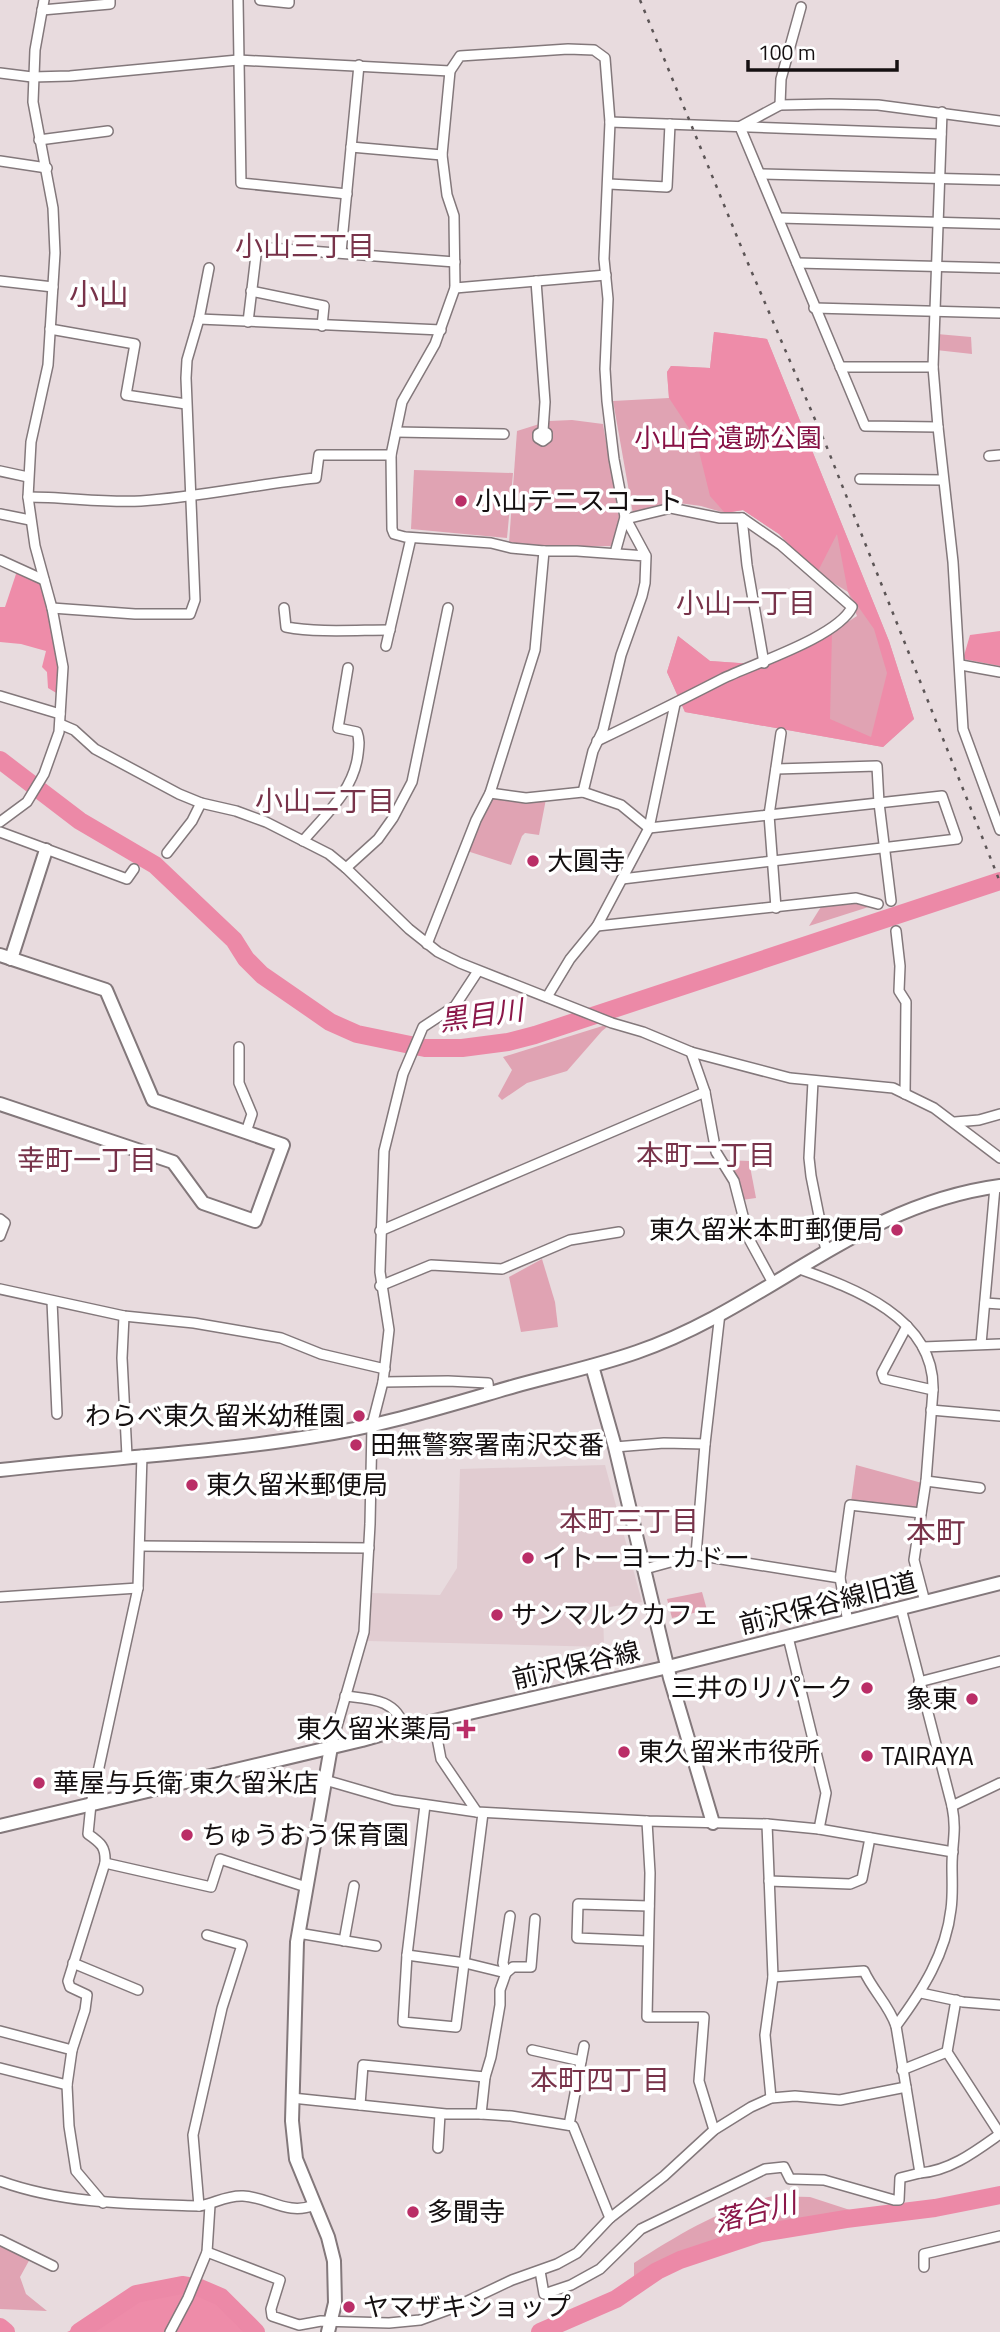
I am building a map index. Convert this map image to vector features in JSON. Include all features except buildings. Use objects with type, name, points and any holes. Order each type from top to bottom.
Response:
[{"type":"street","points":[[0,822],[27,802],[43,777],[55,744],[60,719],[63,667],[30,520],[28,497],[31,442],[48,365],[55,229],[47,168],[33,102],[32,77],[43,5],[110,4],[110,0]]},
{"type":"street","points":[[237,0],[241,183],[347,194]]},
{"type":"street","points":[[260,0],[289,3],[289,0]]},
{"type":"street","points":[[780,105],[781,79],[802,7]]},
{"type":"street","points":[[583,792],[597,741],[603,730],[621,654],[643,589],[646,556],[625,518],[607,401],[605,369],[608,299],[604,259],[610,122],[605,58],[594,50],[460,56],[450,71],[442,155],[447,195],[454,216],[455,288],[435,344],[402,402],[391,455],[392,529],[399,536],[411,538],[491,543],[544,551],[646,556]]},
{"type":"street","points":[[0,73],[32,77],[238,60],[450,71]]},
{"type":"street","points":[[341,252],[359,65]]},
{"type":"street","points":[[740,127],[780,105],[878,105],[1000,121]]},
{"type":"street","points":[[942,112],[933,367],[961,665],[964,736],[1000,830]]},
{"type":"street","points":[[610,122],[941,134]]},
{"type":"street","points":[[609,184],[667,187],[670,124]]},
{"type":"street","points":[[740,127],[865,426],[938,427]]},
{"type":"street","points":[[40,140],[108,131]]},
{"type":"street","points":[[351,147],[442,155]]},
{"type":"street","points":[[0,161],[47,168]]},
{"type":"street","points":[[760,174],[1000,180]]},
{"type":"street","points":[[779,218],[1000,224]]},
{"type":"street","points":[[248,322],[257,247],[455,262]]},
{"type":"street","points":[[797,263],[1000,268]]},
{"type":"street","points":[[51,608],[135,614],[190,614],[195,600],[187,360],[199,319],[209,268]]},
{"type":"street","points":[[455,288],[606,275]]},
{"type":"street","points":[[0,281],[53,287]]},
{"type":"street","points":[[536,281],[545,402],[543,431]]},
{"type":"street","points":[[251,292],[324,306],[322,326]]},
{"type":"street","points":[[814,309],[1000,313]]},
{"type":"street","points":[[199,319],[441,330]]},
{"type":"street","points":[[50,329],[135,344],[126,395],[187,404]]},
{"type":"street","points":[[839,367],[933,367]]},
{"type":"street","points":[[396,432],[504,434]]},
{"type":"street","points":[[28,497],[128,501],[190,494],[316,478],[319,454],[391,455]]},
{"type":"street","points":[[989,456],[1000,455]]},
{"type":"street","points":[[0,471],[28,477]]},
{"type":"street","points":[[860,480],[943,480]]},
{"type":"street","points":[[597,741],[726,677],[784,654],[837,624],[852,607],[781,545],[742,518],[720,518],[671,508],[625,518]]},
{"type":"street","points":[[0,514],[30,520]]},
{"type":"street","points":[[615,553],[625,518]]},
{"type":"street","points":[[742,518],[747,565],[764,663]]},
{"type":"street","points":[[386,646],[411,538]]},
{"type":"street","points":[[427,944],[489,793],[535,650],[544,551]]},
{"type":"street","points":[[0,560],[44,580]]},
{"type":"street","points":[[284,608],[286,627],[307,631],[390,631]]},
{"type":"street","points":[[346,868],[378,839],[393,818],[412,782],[448,608]]},
{"type":"street","points":[[961,665],[1000,672]]},
{"type":"street","points":[[303,841],[343,795],[356,769],[359,738],[357,732],[338,728],[348,668]]},
{"type":"street","points":[[0,696],[60,719],[95,749],[201,803],[250,815],[329,855],[427,944],[478,971],[691,1052],[776,1075],[893,1088],[934,1108],[1000,1158]]},
{"type":"street","points":[[547,997],[570,959],[597,926],[649,828],[675,704]]},
{"type":"street","points":[[776,908],[769,815],[781,733]]},
{"type":"street","points":[[775,769],[877,766],[891,901]]},
{"type":"street","points":[[489,793],[526,798],[583,792],[621,805],[649,828],[942,796],[957,839],[622,879]]},
{"type":"street","points":[[167,853],[192,821],[201,803]]},
{"type":"street","points":[[0,832],[127,879],[134,869]]},
{"type":"street","points":[[0,1104],[173,1162],[203,1203],[255,1221],[283,1145],[153,1100],[106,990],[6,957],[46,850]]},
{"type":"street","points":[[597,926],[856,898],[878,904]]},
{"type":"street","points":[[896,931],[900,966],[899,991],[906,1002],[905,1094]]},
{"type":"street","points":[[330,2327],[336,2290],[334,2261],[328,2237],[300,2171],[293,2147],[292,2098],[298,1933],[331,1747],[363,1642],[369,1549],[372,1425],[383,1382],[389,1331],[380,1286],[384,1151],[396,1098],[423,1027],[455,1006],[478,971]]},
{"type":"street","points":[[239,1047],[239,1083],[252,1114],[246,1132]]},
{"type":"street","points":[[691,1052],[705,1092],[716,1152],[734,1181],[749,1239],[773,1283]]},
{"type":"street","points":[[813,1081],[809,1158],[826,1251]]},
{"type":"street","points":[[380,1231],[705,1092]]},
{"type":"street","points":[[955,1122],[979,1120],[1000,1114]]},
{"type":"street","points":[[0,1470],[314,1437],[372,1425],[592,1366],[639,1352],[720,1313],[871,1226],[914,1207],[950,1196],[998,1187],[981,1344]]},
{"type":"street","points":[[0,1219],[5,1223],[0,1236]]},
{"type":"street","points":[[380,1286],[430,1265],[502,1269],[570,1240],[619,1232]]},
{"type":"street","points":[[797,1268],[833,1281],[886,1307],[907,1325],[923,1347],[933,1376],[933,1390],[926,1481],[914,1560],[925,1602]]},
{"type":"street","points":[[0,1289],[124,1317],[194,1323],[281,1338],[321,1354],[385,1368]]},
{"type":"street","points":[[52,1301],[57,1414]]},
{"type":"street","points":[[985,1303],[1000,1304]]},
{"type":"street","points":[[696,1555],[720,1313]]},
{"type":"street","points":[[124,1317],[122,1358],[127,1456]]},
{"type":"street","points":[[907,1325],[882,1373],[884,1379],[933,1390]]},
{"type":"street","points":[[923,1347],[1000,1344]]},
{"type":"street","name":"前沢保谷線","points":[[0,1826],[668,1667],[615,1447],[592,1366]]},
{"type":"street","points":[[383,1382],[488,1383],[489,1394]]},
{"type":"street","points":[[931,1410],[1000,1416]]},
{"type":"street","points":[[615,1447],[664,1443],[705,1444]]},
{"type":"street","points":[[103,2203],[76,2171],[69,2126],[67,2085],[72,2050],[85,2010],[86,1995],[70,1987],[68,1981],[105,1863],[106,1852],[102,1844],[88,1834],[90,1804],[138,1588],[142,1455]]},
{"type":"street","points":[[926,1481],[980,1488]]},
{"type":"street","points":[[848,1622],[840,1578],[850,1505],[921,1513]]},
{"type":"street","points":[[140,1546],[369,1549]]},
{"type":"street","points":[[645,1569],[696,1555],[840,1578]]},
{"type":"street","name":"前沢保谷線旧道","points":[[668,1667],[1000,1583]]},
{"type":"street","points":[[0,1597],[138,1588]]},
{"type":"street","points":[[896,2026],[921,1993],[938,1957],[948,1926],[956,1829],[901,1608]]},
{"type":"street","points":[[788,1637],[826,1793],[819,1829]]},
{"type":"street","points":[[919,1682],[1000,1661]]},
{"type":"street","points":[[668,1667],[713,1823]]},
{"type":"street","points":[[345,1696],[385,1702],[401,1718],[404,1728]]},
{"type":"street","points":[[425,1805],[407,1955],[403,2022],[456,2027],[480,1812],[441,1759],[434,1722]]},
{"type":"street","points":[[325,1780],[377,1796],[480,1812],[767,1824],[819,1829],[953,1852]]},
{"type":"street","points":[[952,1807],[1000,1783]]},
{"type":"street","points":[[647,1821],[650,1874],[647,2017],[704,2017],[699,2081],[714,2130]]},
{"type":"street","points":[[767,1824],[773,1977],[765,2035],[771,2098]]},
{"type":"street","points":[[769,1881],[850,1884],[862,1879],[870,1838]]},
{"type":"street","points":[[105,1863],[211,1887],[220,1859],[306,1887]]},
{"type":"street","points":[[344,1941],[354,1885]]},
{"type":"street","points":[[648,1941],[577,1938],[578,1904],[649,1906]]},
{"type":"street","points":[[506,1973],[503,1963],[510,1916]]},
{"type":"street","points":[[481,2114],[485,2077],[500,2005],[500,1990],[506,1973],[513,1967],[531,1967],[535,1919]]},
{"type":"street","points":[[298,1933],[376,1946]]},
{"type":"street","points":[[199,2206],[193,2135],[222,2008],[242,1945],[207,1935]]},
{"type":"street","points":[[407,1955],[465,1963],[506,1973]]},
{"type":"street","points":[[73,1963],[138,1990]]},
{"type":"street","points":[[773,1977],[864,1971],[885,2002],[896,2026],[920,2173]]},
{"type":"street","points":[[921,1993],[1000,2005]]},
{"type":"street","points":[[540,2271],[544,2294],[571,2285],[600,2269],[641,2228],[765,2169],[784,2167],[790,2179],[824,2180],[898,2200],[900,2178],[958,2162],[972,2154],[1000,2134],[947,2052],[956,2000]]},
{"type":"street","points":[[0,2031],[72,2050]]},
{"type":"street","points":[[569,2125],[584,2046]]},
{"type":"street","points":[[532,2050],[581,2061]]},
{"type":"street","points":[[902,2070],[947,2052]]},
{"type":"street","points":[[360,2105],[363,2065],[485,2077]]},
{"type":"street","points":[[0,2068],[67,2085]]},
{"type":"street","points":[[207,2252],[280,2280],[272,2316],[299,2325],[330,2327],[420,2320],[577,2253],[610,2218],[664,2176],[714,2130],[751,2106],[771,2098],[796,2096],[840,2100],[906,2087]]},
{"type":"street","points":[[292,2098],[440,2114],[511,2116],[573,2126],[610,2218]]},
{"type":"street","points":[[438,2148],[440,2114]]},
{"type":"street","points":[[0,2181],[27,2191],[103,2203],[199,2206],[210,2205],[220,2199],[244,2196],[285,2208],[305,2209],[314,2205]]},
{"type":"street","points":[[170,2332],[207,2252],[210,2205]]},
{"type":"street","points":[[924,2267],[924,2254],[1000,2236]]},
{"type":"street","points":[[0,2240],[54,2266]]},
{"type":"shaded area","points":[[605,1465],[642,1602],[603,1608],[604,1647],[368,1641],[371,1593],[440,1595],[457,1568],[460,1469]]},
{"type":"green space","name":"小山台 遺跡公園","points":[[714,332],[767,339],[889,641],[914,719],[883,747],[685,712],[667,672],[678,636],[710,661],[768,665],[857,616],[848,592],[817,573],[779,534],[743,510],[725,513],[679,503],[633,514],[613,401],[669,398],[667,372],[671,366],[710,368]]},
{"type":"green space","name":"小山台 遺跡公園","points":[[714,332],[767,339],[889,641],[914,719],[883,747],[685,712],[667,672],[678,636],[710,661],[768,665],[832,632],[830,719],[871,737],[887,673],[874,629],[848,592],[837,534],[817,573],[779,534],[743,510],[725,513],[710,496],[696,439],[669,398],[667,372],[671,366],[710,368]]},
{"type":"green space","points":[[937,334],[971,337],[972,354],[936,350]]},
{"type":"green space","points":[[572,420],[603,424],[619,517],[612,546],[545,547],[509,543],[517,431],[549,421]]},
{"type":"green space","name":"小山テニスコート","points":[[414,470],[513,473],[507,538],[411,529]]},
{"type":"green space","points":[[17,571],[43,582],[60,667],[58,694],[48,688],[47,672],[42,667],[46,651],[0,642],[0,607],[5,607]]},
{"type":"green space","points":[[1000,631],[1000,666],[963,659],[970,635]]},
{"type":"green space","points":[[493,797],[546,799],[539,835],[525,833],[522,836],[511,865],[467,851],[476,827]]},
{"type":"green space","points":[[856,898],[878,904],[809,926],[824,902]]},
{"type":"green space","points":[[612,1023],[567,1071],[527,1083],[502,1100],[498,1096],[512,1070],[503,1057]]},
{"type":"green space","points":[[724,1160],[749,1161],[756,1198],[742,1200]]},
{"type":"green space","points":[[542,1259],[555,1302],[558,1327],[521,1332],[509,1277]]},
{"type":"green space","points":[[856,1465],[922,1483],[919,1513],[851,1502]]},
{"type":"green space","points":[[702,1592],[707,1610],[672,1618],[667,1599]]},
{"type":"green space","points":[[773,2196],[810,2197],[850,2210],[851,2218],[766,2234],[712,2249],[685,2259],[634,2287],[634,2263],[718,2215]]},
{"type":"green space","points":[[0,2242],[31,2257],[20,2277],[26,2294],[47,2311],[0,2309]]},
{"type":"green space","points":[[178,2289],[216,2303],[250,2332],[67,2332],[136,2300]]},
{"type":"waterway","name":"黒目川","points":[[0,760],[80,821],[155,865],[234,940],[246,959],[262,975],[330,1022],[357,1034],[425,1048],[462,1048],[508,1042],[535,1035],[1000,881]]},
{"type":"waterway","name":"落合川","points":[[540,2332],[616,2299],[657,2271],[680,2260],[761,2233],[935,2208],[1000,2195]]},
{"type":"waterway","name":"落合川","points":[[79,2332],[136,2294],[182,2285],[200,2288],[221,2297],[256,2332]]},
{"type":"waterway","name":"落合川","points":[[0,2327],[6,2332]]},
{"type":"railway","points":[[640,0],[826,445],[1000,882]]},
{"type":"place","name":"小山テニスコート","points":[[461,501]]},
{"type":"place","name":"大圓寺","points":[[533,861]]},
{"type":"place","name":"東久留米本町郵便局","points":[[897,1230]]},
{"type":"place","name":"わらべ東久留米幼稚園","points":[[359,1416]]},
{"type":"place","name":"田無警察署南沢交番","points":[[356,1445]]},
{"type":"place","name":"東久留米郵便局","points":[[192,1485]]},
{"type":"place","name":"イトーヨーカドー","points":[[528,1558]]},
{"type":"place","name":"サンマルクカフェ","points":[[497,1615]]},
{"type":"place","name":"三井のリパーク","points":[[867,1688]]},
{"type":"place","name":"象東","points":[[972,1699]]},
{"type":"place","name":"東久留米薬局","points":[[466,1729]]},
{"type":"place","name":"東久留米市役所","points":[[624,1752]]},
{"type":"place","name":"TAIRAYA","points":[[867,1756]]},
{"type":"place","name":"華屋与兵衛 東久留米店","points":[[39,1783]]},
{"type":"place","name":"ちゅうおう保育園","points":[[187,1835]]},
{"type":"place","name":"多聞寺","points":[[413,2212]]},
{"type":"place","name":"ヤマザキショップ","points":[[349,2307]]},
{"type":"district","name":"小山三丁目","points":[[305,246]]},
{"type":"district","name":"小山","points":[[99,295]]},
{"type":"district","name":"小山一丁目","points":[[746,603]]},
{"type":"district","name":"小山二丁目","points":[[325,801]]},
{"type":"district","name":"本町二丁目","points":[[706,1155]]},
{"type":"district","name":"幸町一丁目","points":[[87,1160]]},
{"type":"district","name":"本町三丁目","points":[[629,1521]]},
{"type":"district","name":"本町","points":[[936,1533]]},
{"type":"district","name":"本町四丁目","points":[[600,2080]]}]
